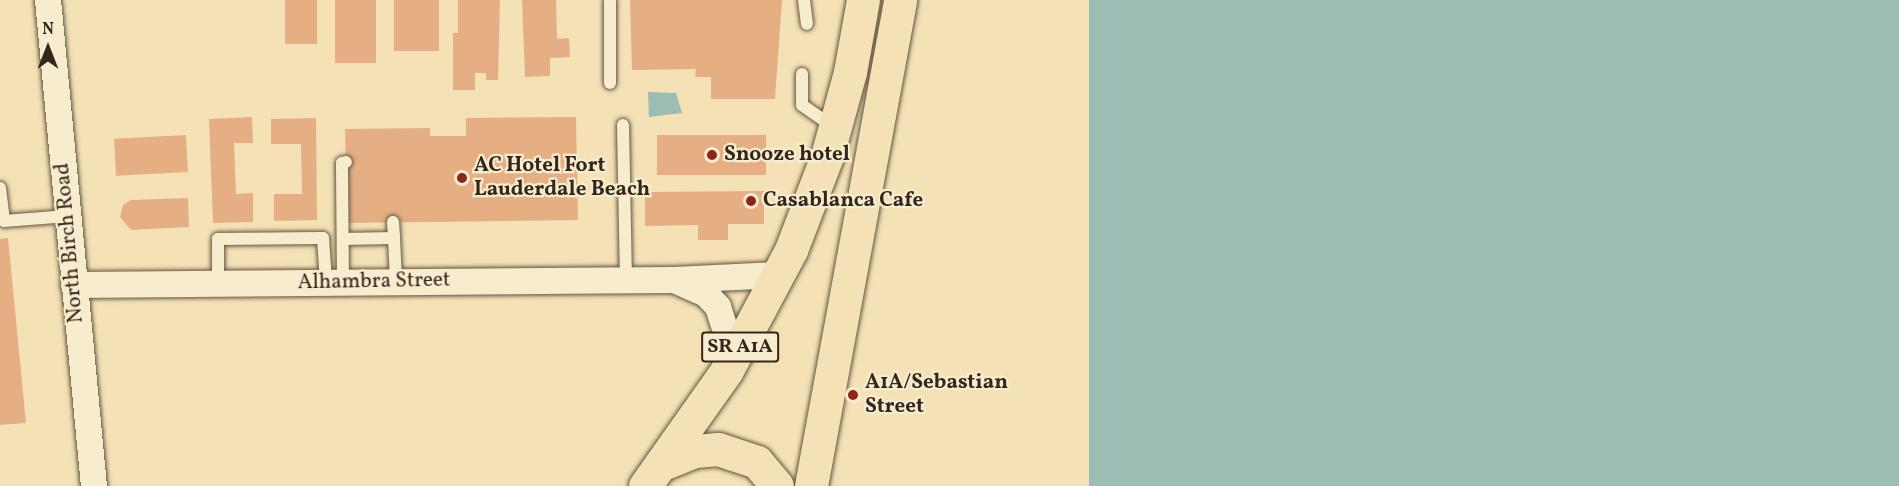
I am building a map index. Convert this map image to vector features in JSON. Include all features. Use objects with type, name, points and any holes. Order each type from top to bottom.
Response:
[{"type":"main road","name":"SR A1A","points":[[652,476],[727,370],[778,275],[813,195],[835,127],[863,0]]},
{"type":"main road","points":[[811,486],[900,0]]},
{"type":"main road","points":[[652,476],[695,452],[718,449],[757,462],[777,486]]},
{"type":"street","name":"North Birch Road","points":[[48,0],[94,486]]},
{"type":"street","name":"Alhambra Street","points":[[74,285],[674,280],[778,275]]},
{"type":"street","name":"Alhambra Street","points":[[674,280],[699,290],[717,307],[728,338],[727,370]]},
{"type":"lane","points":[[610,0],[610,83]]},
{"type":"lane","points":[[804,0],[807,24]]},
{"type":"lane","points":[[802,74],[802,105],[835,127]]},
{"type":"lane","points":[[623,125],[626,279]]},
{"type":"lane","points":[[335,282],[343,239],[342,163],[346,162]]},
{"type":"lane","points":[[0,188],[4,221],[68,216]]},
{"type":"lane","points":[[393,222],[396,282]]},
{"type":"lane","points":[[218,283],[218,239],[300,238],[323,238],[335,282]]},
{"type":"lane","points":[[343,239],[394,238]]},
{"type":"water","points":[[1089,0],[1899,0],[1899,486],[1089,486]]},
{"type":"water","points":[[648,92],[676,93],[682,113],[649,117]]},
{"type":"building","points":[[285,0],[317,0],[317,44],[285,44]]},
{"type":"building","points":[[335,0],[376,0],[376,63],[335,63]]},
{"type":"building","points":[[394,0],[439,0],[439,51],[394,51]]},
{"type":"building","points":[[458,0],[500,0],[498,80],[486,80],[486,73],[475,73],[475,90],[453,90],[453,33],[458,33]]},
{"type":"building","points":[[522,0],[556,0],[557,39],[569,38],[570,57],[550,58],[550,76],[525,77]]},
{"type":"building","points":[[630,0],[782,0],[775,99],[711,99],[711,77],[695,77],[696,69],[632,70]]},
{"type":"building","points":[[252,117],[253,143],[234,143],[236,194],[253,193],[253,222],[213,223],[209,119]]},
{"type":"building","name":"AC Hotel Fort Lauderdale Beach","points":[[576,117],[578,220],[347,223],[345,129],[430,128],[430,136],[466,136],[466,118]]},
{"type":"building","points":[[316,118],[317,220],[274,221],[274,194],[302,194],[301,144],[271,144],[271,119]]},
{"type":"building","points":[[186,135],[188,172],[116,176],[114,139]]},
{"type":"building","name":"Snooze hotel","points":[[657,135],[766,135],[766,175],[657,175]]},
{"type":"building","points":[[764,191],[764,224],[728,224],[728,240],[698,240],[698,225],[645,226],[645,192]]},
{"type":"building","points":[[188,198],[189,227],[131,230],[120,217],[123,205],[131,200]]},
{"type":"building","points":[[8,238],[26,423],[0,425],[0,239]]},
{"type":"place","name":"Snooze hotel","points":[[712,155]]},
{"type":"place","name":"AC Hotel Fort Lauderdale Beach","points":[[462,178]]},
{"type":"place","name":"Casablanca Cafe","points":[[751,201]]},
{"type":"place","name":"A1A/Sebastian Street","points":[[853,395]]}]
